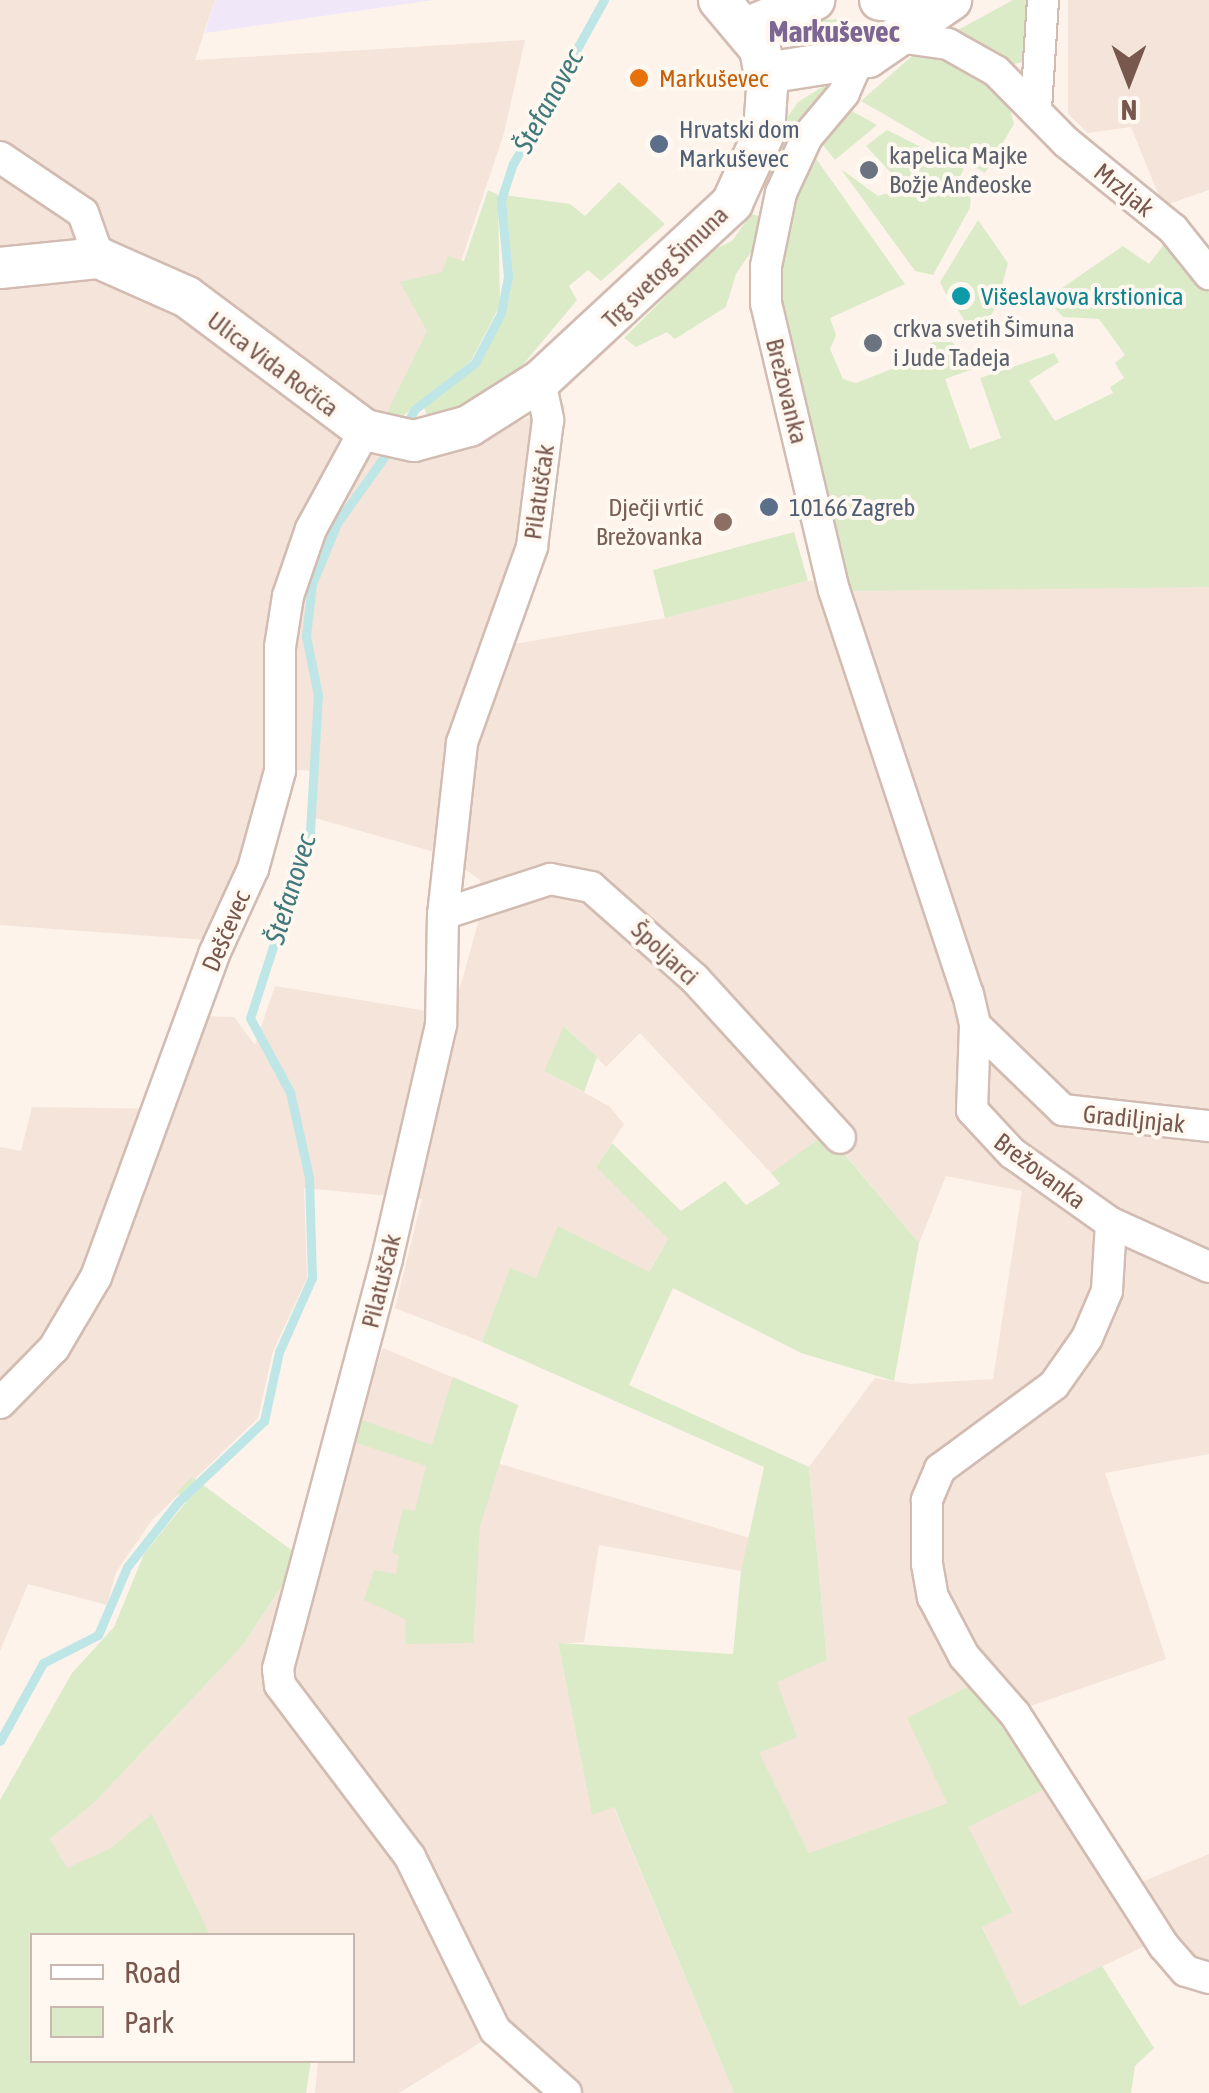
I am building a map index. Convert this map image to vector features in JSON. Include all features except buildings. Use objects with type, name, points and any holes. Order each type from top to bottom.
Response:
[{"type":"main road","name":"Trg svetog Šimuna","points":[[540,382],[732,204],[764,133],[766,72],[732,14],[814,0]]},
{"type":"main road","points":[[867,0],[879,24],[878,50]]},
{"type":"main road","points":[[880,0],[947,2]]},
{"type":"main road","points":[[766,72],[878,50],[947,2]]},
{"type":"main road","points":[[0,268],[99,258]]},
{"type":"main road","name":"Ulica Vida Ročića","points":[[99,258],[187,298],[388,436]]},
{"type":"main road","points":[[388,436],[468,426],[540,382]]},
{"type":"street","points":[[1036,108],[1043,0]]},
{"type":"street","name":"Mrzljak","points":[[878,50],[930,39],[968,53],[1036,108],[1066,142],[1173,229],[1209,274]]},
{"type":"street","name":"Brežovanka","points":[[878,50],[807,136],[782,193],[766,266],[766,303],[834,590],[975,1024],[972,1110],[978,1124],[1110,1223],[1107,1292],[1088,1338],[1054,1385],[940,1469],[927,1500],[927,1564],[933,1597],[964,1656],[1015,1714],[1164,1946],[1186,1971],[1209,1978]]},
{"type":"street","points":[[0,157],[83,213],[99,258]]},
{"type":"street","name":"Pilatuščak","points":[[540,382],[548,420],[541,501],[532,547],[462,743],[443,914],[441,1024],[387,1260],[278,1668],[280,1685],[410,1857],[495,2030],[566,2093]]},
{"type":"street","name":"Deščevec","points":[[0,1403],[54,1348],[96,1276],[214,954],[252,870],[280,771],[280,647],[288,596],[311,528],[388,436]]},
{"type":"street","name":"Špoljarci","points":[[443,914],[550,880],[591,886],[695,979],[840,1138]]},
{"type":"street","name":"Gradiljnjak","points":[[975,1024],[1063,1110],[1209,1126]]},
{"type":"street","points":[[1110,1223],[1209,1268]]},
{"type":"shaded area","points":[[0,0],[215,0],[195,60],[525,40],[504,133],[444,312],[381,431],[425,454],[565,405],[543,549],[509,645],[665,618],[808,581],[1209,581],[1209,1454],[1105,1473],[1166,1659],[1022,1709],[991,1674],[908,1718],[947,1803],[809,1853],[758,1752],[776,1682],[827,1660],[809,1467],[875,1378],[910,1384],[993,1379],[1022,1191],[946,1176],[919,1243],[828,1133],[771,1173],[640,1033],[606,1067],[565,1026],[544,1071],[609,1106],[624,1124],[596,1167],[668,1239],[648,1273],[536,1278],[510,1269],[482,1342],[395,1308],[422,1199],[304,1188],[307,1278],[273,1351],[258,1418],[152,1520],[116,1572],[107,1605],[28,1584],[0,1651],[0,1147],[21,1151],[32,1107],[170,1109],[204,1016],[234,1017],[255,1045],[275,986],[427,1011],[457,998],[482,909],[480,880],[445,855],[315,818],[314,771],[266,768],[237,871],[206,940],[0,925]]},
{"type":"shaded area","points":[[215,0],[433,0],[205,33]]},
{"type":"shaded area","points":[[1068,0],[1209,0],[1209,190],[1163,206],[1131,127],[1088,133],[1068,114]]},
{"type":"shaded area","points":[[383,1348],[518,1405],[497,1463],[750,1538],[741,1571],[599,1545],[584,1642],[558,1644],[592,1814],[613,1806],[734,2093],[582,2093],[507,2026],[399,2093],[315,2093],[318,2063],[355,2063],[355,1933],[209,1933],[152,1815],[109,1849],[67,1869],[50,1839],[95,1802],[243,1645],[322,1526]]},
{"type":"shaded area","points":[[1051,1786],[1118,1892],[1209,1854],[1209,1972],[1168,1935],[1019,2006],[982,1926],[1011,1912],[967,1827]]},
{"type":"green space","points":[[1013,0],[1027,0],[1031,9],[1029,61],[1014,64],[956,31]]},
{"type":"green space","points":[[847,19],[859,28],[858,43],[821,46],[803,36],[807,20]]},
{"type":"green space","points":[[926,53],[991,82],[1007,98],[1014,124],[985,173],[861,101],[912,56]]},
{"type":"green space","points":[[827,84],[832,87],[778,175],[751,198],[784,122],[798,102]]},
{"type":"green space","points":[[850,110],[877,125],[835,160],[819,140]]},
{"type":"green space","points":[[887,130],[964,169],[956,184],[971,195],[970,208],[933,275],[915,271],[841,169],[878,196],[892,192],[893,175],[866,146]]},
{"type":"green space","points":[[812,153],[905,284],[830,318],[836,335],[830,349],[843,379],[856,383],[920,358],[932,342],[952,342],[976,368],[945,379],[970,449],[1001,438],[980,378],[1054,353],[1059,362],[1029,381],[1055,421],[1113,393],[1110,387],[1124,378],[1115,363],[1125,355],[1099,319],[1063,317],[1046,299],[1123,246],[1149,264],[1166,242],[1190,264],[1209,293],[1209,587],[846,591],[779,282],[787,223]]},
{"type":"green space","points":[[619,182],[665,224],[601,281],[588,270],[569,286],[577,300],[517,372],[430,423],[424,408],[479,364],[503,318],[511,291],[505,195],[570,204],[585,216]]},
{"type":"green space","points":[[488,190],[498,195],[500,305],[471,361],[403,416],[387,413],[427,331],[400,282],[442,272],[448,256],[464,261]]},
{"type":"green space","points":[[751,214],[763,217],[756,245],[736,274],[726,307],[675,339],[667,332],[636,347],[624,338],[711,251],[732,241]]},
{"type":"green space","points":[[978,220],[1008,263],[996,307],[976,339],[956,307],[975,301],[973,290],[963,285],[947,296],[940,282]]},
{"type":"green space","points":[[794,532],[808,581],[665,618],[653,570]]},
{"type":"green space","points":[[564,1026],[597,1057],[584,1092],[544,1071]]},
{"type":"green space","points":[[827,1133],[919,1243],[894,1381],[801,1353],[673,1288],[629,1385],[809,1467],[827,1660],[777,1682],[797,1737],[759,1753],[809,1853],[947,1803],[907,1718],[978,1681],[1051,1786],[968,1827],[1012,1912],[982,1927],[1020,2006],[1102,1966],[1154,2048],[1135,2066],[1131,2093],[734,2093],[614,1807],[592,1815],[558,1643],[733,1654],[741,1571],[764,1467],[482,1342],[510,1268],[536,1278],[558,1226],[649,1272],[668,1239],[596,1167],[612,1143],[681,1211],[725,1181],[746,1205],[780,1184],[771,1173]]},
{"type":"green space","points":[[453,1377],[518,1405],[480,1526],[473,1643],[406,1644],[405,1619],[364,1600],[374,1570],[396,1574],[399,1556],[392,1552],[403,1509],[415,1511],[426,1466],[351,1441],[359,1419],[432,1445]]},
{"type":"green space","points":[[192,1477],[301,1557],[243,1645],[95,1802],[50,1839],[67,1868],[109,1849],[152,1814],[209,1933],[30,1933],[30,2063],[311,2063],[306,2093],[0,2093],[0,1800],[72,1673],[114,1627],[144,1554],[186,1502],[177,1492]]},
{"type":"waterway","name":"Štefanovec","points":[[403,429],[415,409],[475,363],[501,313],[508,277],[501,200],[513,164],[604,0]]},
{"type":"waterway","name":"Štefanovec","points":[[0,1741],[43,1663],[98,1635],[127,1567],[178,1502],[264,1421],[279,1352],[312,1278],[309,1177],[290,1092],[250,1018],[310,832],[318,695],[306,636],[312,584],[337,523],[392,446]]},
{"type":"place","name":"Markuševec","points":[[639,78]]},
{"type":"place","name":"Hrvatski dom Markuševec","points":[[659,144]]},
{"type":"place","name":"kapelica Majke Božje Anđeoske","points":[[869,170]]},
{"type":"place","name":"Višeslavova krstionica","points":[[961,296]]},
{"type":"place","name":"crkva svetih Šimuna i Jude Tadeja","points":[[873,343]]},
{"type":"place","name":"10166 Zagreb","points":[[769,507]]},
{"type":"place","name":"Dječji vrtić Brežovanka","points":[[723,522]]},
{"type":"district","name":"Markuševec","points":[[834,31]]}]
